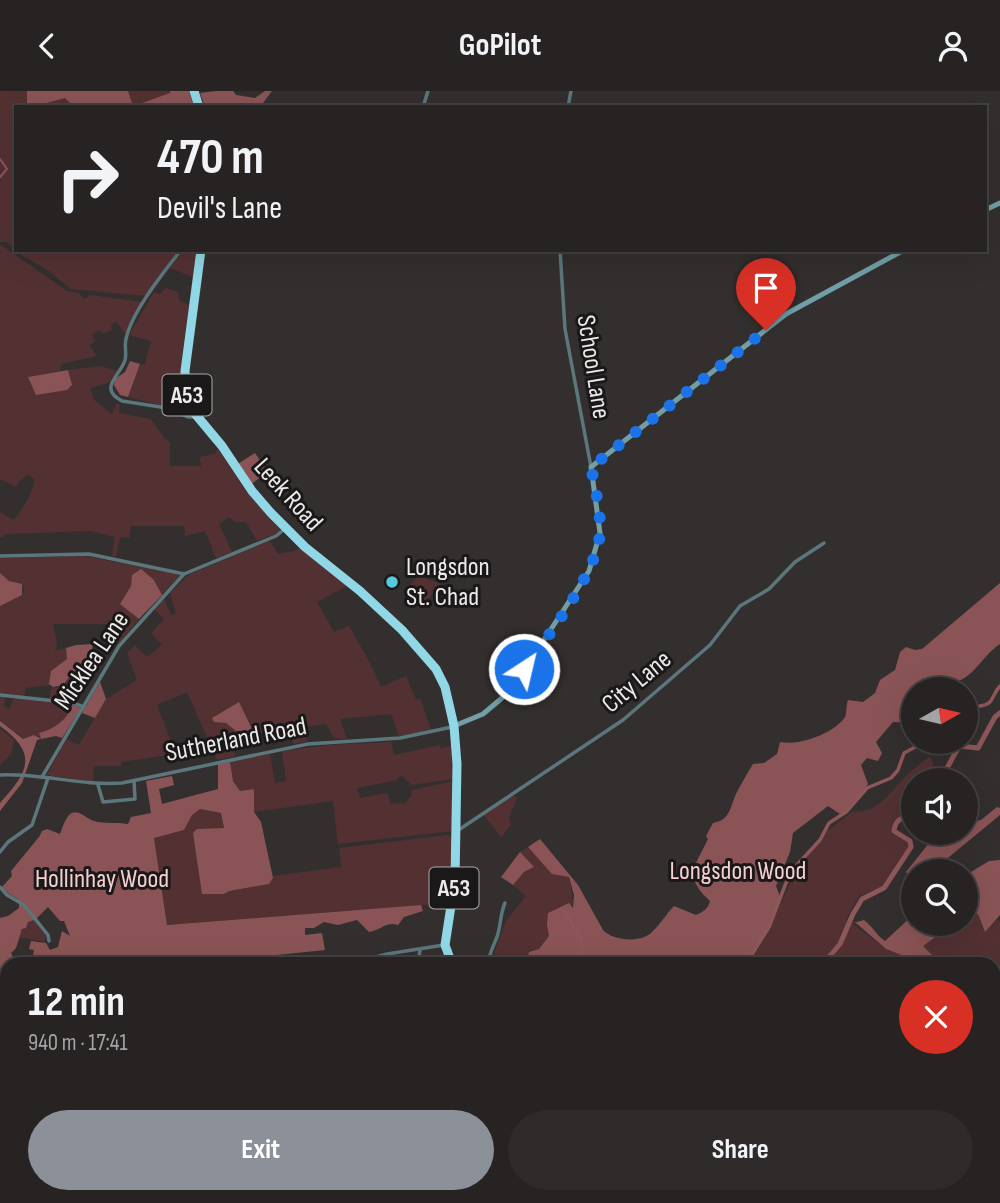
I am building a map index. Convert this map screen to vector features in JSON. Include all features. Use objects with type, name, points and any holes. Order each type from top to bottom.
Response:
[{"type":"highway","name":"Leek Road","points":[[201,252],[185,381],[188,402],[196,417],[222,446],[252,491],[286,528],[305,547],[360,591],[427,657],[445,687],[454,726]]},
{"type":"highway","name":"A53","points":[[452,957],[444,945],[455,880],[457,764],[454,726]]},
{"type":"street","points":[[180,252],[158,281],[132,325],[125,341],[124,364],[111,382],[111,388],[116,398],[122,401],[167,408],[192,418],[196,417]]},
{"type":"street","name":"School Lane","points":[[454,726],[484,714],[502,698],[589,571],[600,533],[591,467],[566,338],[560,252]]},
{"type":"street","points":[[591,467],[786,314],[900,252]]},
{"type":"street","points":[[0,556],[89,554],[184,574],[276,536],[286,528]]},
{"type":"street","name":"City Lane","points":[[456,831],[623,720],[710,645],[740,606],[769,589],[796,562],[824,543]]},
{"type":"street","name":"Micklea Lane","points":[[42,777],[119,646],[184,574]]},
{"type":"street","points":[[0,695],[74,703],[84,707]]},
{"type":"street","name":"Sutherland Road","points":[[0,775],[23,775],[98,785],[134,781],[309,744],[400,738],[454,726]]},
{"type":"street","points":[[0,852],[8,842],[32,825],[48,778]]},
{"type":"street","points":[[98,785],[103,802],[109,803],[135,799],[134,781]]},
{"type":"street","points":[[0,887],[7,895],[24,905],[48,935],[49,941]]},
{"type":"street","points":[[489,957],[505,903]]},
{"type":"street","points":[[376,957],[444,945]]},
{"type":"street","points":[[419,957],[420,950]]},
{"type":"shaded area","points":[[0,91],[27,91],[28,95],[65,98],[72,105],[14,105],[14,249],[7,242],[0,242]]},
{"type":"shaded area","points":[[128,91],[171,93],[142,103],[132,103]]},
{"type":"shaded area","points":[[0,244],[67,291],[79,293],[84,299],[90,295],[142,302],[125,334],[116,321],[111,326],[112,330],[102,334],[100,330],[92,334],[95,342],[89,345],[97,356],[61,364],[60,371],[28,377],[70,374],[68,370],[101,366],[117,371],[108,383],[90,388],[94,400],[112,414],[117,403],[120,404],[119,413],[151,419],[170,442],[170,466],[201,466],[200,457],[215,454],[218,449],[245,490],[282,531],[257,541],[246,522],[234,522],[230,517],[219,524],[232,552],[216,558],[205,531],[185,536],[184,526],[131,526],[129,538],[120,537],[116,557],[112,555],[115,537],[91,531],[5,534],[3,538],[0,537],[0,512],[14,520],[30,495],[34,478],[27,475],[16,487],[0,479]]},
{"type":"shaded area","points":[[177,252],[145,296],[71,289],[49,271],[18,253]]},
{"type":"shaded area","points":[[182,252],[197,252],[193,277],[170,268]]},
{"type":"shaded area","points":[[166,288],[178,292],[179,300],[189,305],[181,376],[185,403],[190,413],[188,414],[128,397],[139,366],[145,364],[151,341],[129,335],[154,292],[160,294]]},
{"type":"shaded area","points":[[270,541],[278,554],[300,547],[347,586],[317,602],[334,632],[349,626],[381,687],[406,676],[416,700],[420,698],[431,730],[399,736],[391,714],[340,719],[347,739],[334,738],[326,724],[303,727],[307,741],[294,744],[286,729],[255,735],[239,702],[229,710],[217,714],[214,722],[226,723],[236,731],[246,730],[254,738],[241,741],[233,748],[235,756],[217,760],[187,692],[157,705],[176,754],[121,762],[121,766],[94,766],[93,783],[47,775],[66,739],[79,745],[106,699],[137,680],[127,653],[135,645],[147,657],[162,645],[151,633],[164,619],[154,609],[164,599],[171,615],[176,614],[170,593],[190,574]]},
{"type":"shaded area","points":[[86,556],[180,575],[162,595],[154,580],[131,586],[120,604],[139,619],[118,644],[108,624],[53,624],[57,644],[55,651],[66,648],[67,659],[58,666],[50,685],[26,688],[24,697],[0,694],[0,606],[22,595],[24,591],[22,584],[9,581],[0,573],[0,558]]},
{"type":"shaded area","points":[[418,576],[442,584],[425,602],[409,587]]},
{"type":"shaded area","points":[[76,673],[73,702],[49,700],[52,686],[57,688]]},
{"type":"shaded area","points":[[0,697],[5,697],[4,706],[9,709],[14,698],[73,704],[60,723],[40,733],[41,739],[34,735],[24,739],[0,721]]},
{"type":"shaded area","points":[[0,721],[23,739],[34,735],[41,739],[37,740],[22,783],[0,811],[0,803],[23,772],[25,754],[12,736],[0,726]]},
{"type":"shaded area","points":[[0,729],[14,740],[11,754],[0,765]]},
{"type":"shaded area","points":[[391,742],[394,755],[452,745],[454,779],[411,785],[402,776],[397,780],[357,788],[360,798],[387,793],[391,804],[405,803],[412,790],[454,781],[453,831],[338,844],[333,801],[254,812],[254,789],[240,791],[233,781],[230,762],[270,754],[275,783],[286,781],[282,751],[328,745]]},
{"type":"shaded area","points":[[930,756],[933,768],[915,768]]},
{"type":"shaded area","points":[[901,782],[901,817],[892,823],[892,830],[901,837],[901,845],[908,847],[881,887],[859,896],[846,919],[886,949],[906,957],[749,957],[774,917],[799,865],[827,831],[852,812],[869,809],[890,794]]},
{"type":"shaded area","points":[[513,795],[517,798],[509,818],[511,825],[501,837],[483,814]]},
{"type":"shaded area","points":[[200,809],[221,813],[224,829],[197,829],[229,891],[269,884],[272,876],[341,867],[339,848],[448,835],[452,837],[452,890],[435,904],[167,925],[154,838],[184,830],[192,815]]},
{"type":"shaded area","points":[[528,847],[569,877],[572,909],[547,925],[549,936],[539,949],[529,952],[527,957],[497,957],[494,953],[506,921],[526,896],[513,885],[524,872],[534,867],[520,852]]},
{"type":"shaded area","points":[[978,914],[985,931],[997,919],[1000,922],[1000,957],[934,957],[922,946],[936,936],[978,936]]},
{"type":"shaded area","points":[[34,920],[46,934],[45,942],[18,937],[28,922]]},
{"type":"green space","points":[[27,91],[128,91],[132,103],[142,103],[170,91],[189,91],[193,105],[72,105],[65,98],[39,105],[27,103]]},
{"type":"green space","points":[[233,91],[236,95],[255,98],[265,91],[272,91],[262,105],[204,105],[200,93]]},
{"type":"green space","points":[[130,361],[140,364],[128,397],[120,395],[114,385],[115,379],[125,372]]},
{"type":"green space","points":[[68,370],[72,385],[67,390],[36,395],[28,377]]},
{"type":"green space","points":[[255,453],[268,472],[250,485],[236,465]]},
{"type":"green space","points":[[141,569],[154,580],[162,595],[139,619],[120,604],[131,586],[132,575]]},
{"type":"green space","points":[[0,573],[9,581],[22,584],[22,595],[0,606]]},
{"type":"green space","name":"Longsdon Wood","points":[[1000,583],[1000,644],[965,677],[901,677],[901,722],[893,722],[876,742],[882,753],[878,761],[867,758],[861,765],[868,784],[852,808],[840,814],[828,806],[793,833],[790,852],[776,886],[781,899],[774,917],[749,957],[527,957],[529,952],[539,949],[549,936],[548,913],[569,903],[573,908],[574,895],[569,877],[552,874],[528,847],[540,839],[578,885],[603,930],[613,937],[634,939],[646,936],[674,906],[696,915],[701,913],[710,901],[696,885],[696,864],[713,823],[729,813],[753,764],[764,763],[777,754],[780,742],[806,740],[833,729],[845,717],[848,700],[863,702],[875,693],[880,680],[895,670],[900,652],[906,647],[922,649]]},
{"type":"green space","points":[[93,644],[80,671],[71,675],[63,685],[53,687],[49,684],[51,671],[67,659],[66,648]]},
{"type":"green space","points":[[100,682],[106,699],[95,718],[82,713]]},
{"type":"green space","points":[[239,702],[255,735],[236,731],[226,723],[214,722],[212,718]]},
{"type":"green space","points":[[73,704],[81,708],[62,738],[56,736],[41,739],[39,733],[60,723]]},
{"type":"green space","name":"Hollinhay Wood","points":[[230,762],[233,781],[240,791],[254,789],[254,812],[261,822],[273,878],[269,884],[224,894],[202,894],[193,833],[197,829],[224,828],[221,813],[200,809],[192,815],[184,830],[154,838],[167,925],[421,905],[423,911],[404,917],[398,925],[390,924],[369,932],[357,920],[338,925],[324,922],[314,928],[305,928],[305,935],[322,933],[325,950],[267,957],[30,957],[34,950],[29,949],[31,941],[46,943],[50,950],[58,947],[62,931],[70,936],[64,921],[60,921],[48,907],[36,919],[25,904],[2,887],[42,831],[47,829],[60,834],[67,819],[75,812],[98,822],[128,824],[131,817],[151,813],[146,781],[172,776],[174,785],[159,789],[162,804],[218,789],[218,764]]},
{"type":"green space","points":[[997,807],[1000,808],[1000,815],[978,833],[978,821]]},
{"type":"green space","points":[[927,845],[964,845],[947,859],[916,859]]},
{"type":"green space","points":[[520,852],[534,867],[524,872],[513,885],[501,877]]},
{"type":"green space","points":[[1000,860],[1000,915],[985,932],[978,914],[978,868],[989,861]]},
{"type":"green space","name":"Hollinhay Wood","points":[[19,904],[23,905],[34,920],[22,929],[16,948],[11,953],[13,957],[0,957],[0,918],[19,908]]},
{"type":"green space","points":[[864,920],[885,941],[901,926],[901,936],[937,936],[923,946],[934,957],[906,957],[886,949],[853,923]]},
{"type":"waterway","points":[[0,159],[7,169],[0,177]]},
{"type":"waterway","points":[[978,706],[988,704],[1000,686]]},
{"type":"waterway","points":[[947,768],[959,746],[978,748],[995,717],[1000,713]]},
{"type":"waterway","points":[[750,957],[769,927],[786,883],[796,866],[820,840],[829,823],[846,812],[867,788],[891,778],[898,770],[904,754]]},
{"type":"waterway","points":[[901,819],[897,821],[894,831],[901,835]]},
{"type":"waterway","points":[[829,957],[840,944],[862,899],[884,888],[911,845]]},
{"type":"waterway","points":[[564,910],[581,939],[584,957]]},
{"type":"place","name":"Longsdon St. Chad","points":[[392,582]]},
{"type":"route","points":[[524,669],[589,571],[598,547],[600,516],[591,467],[766,330]]}]
